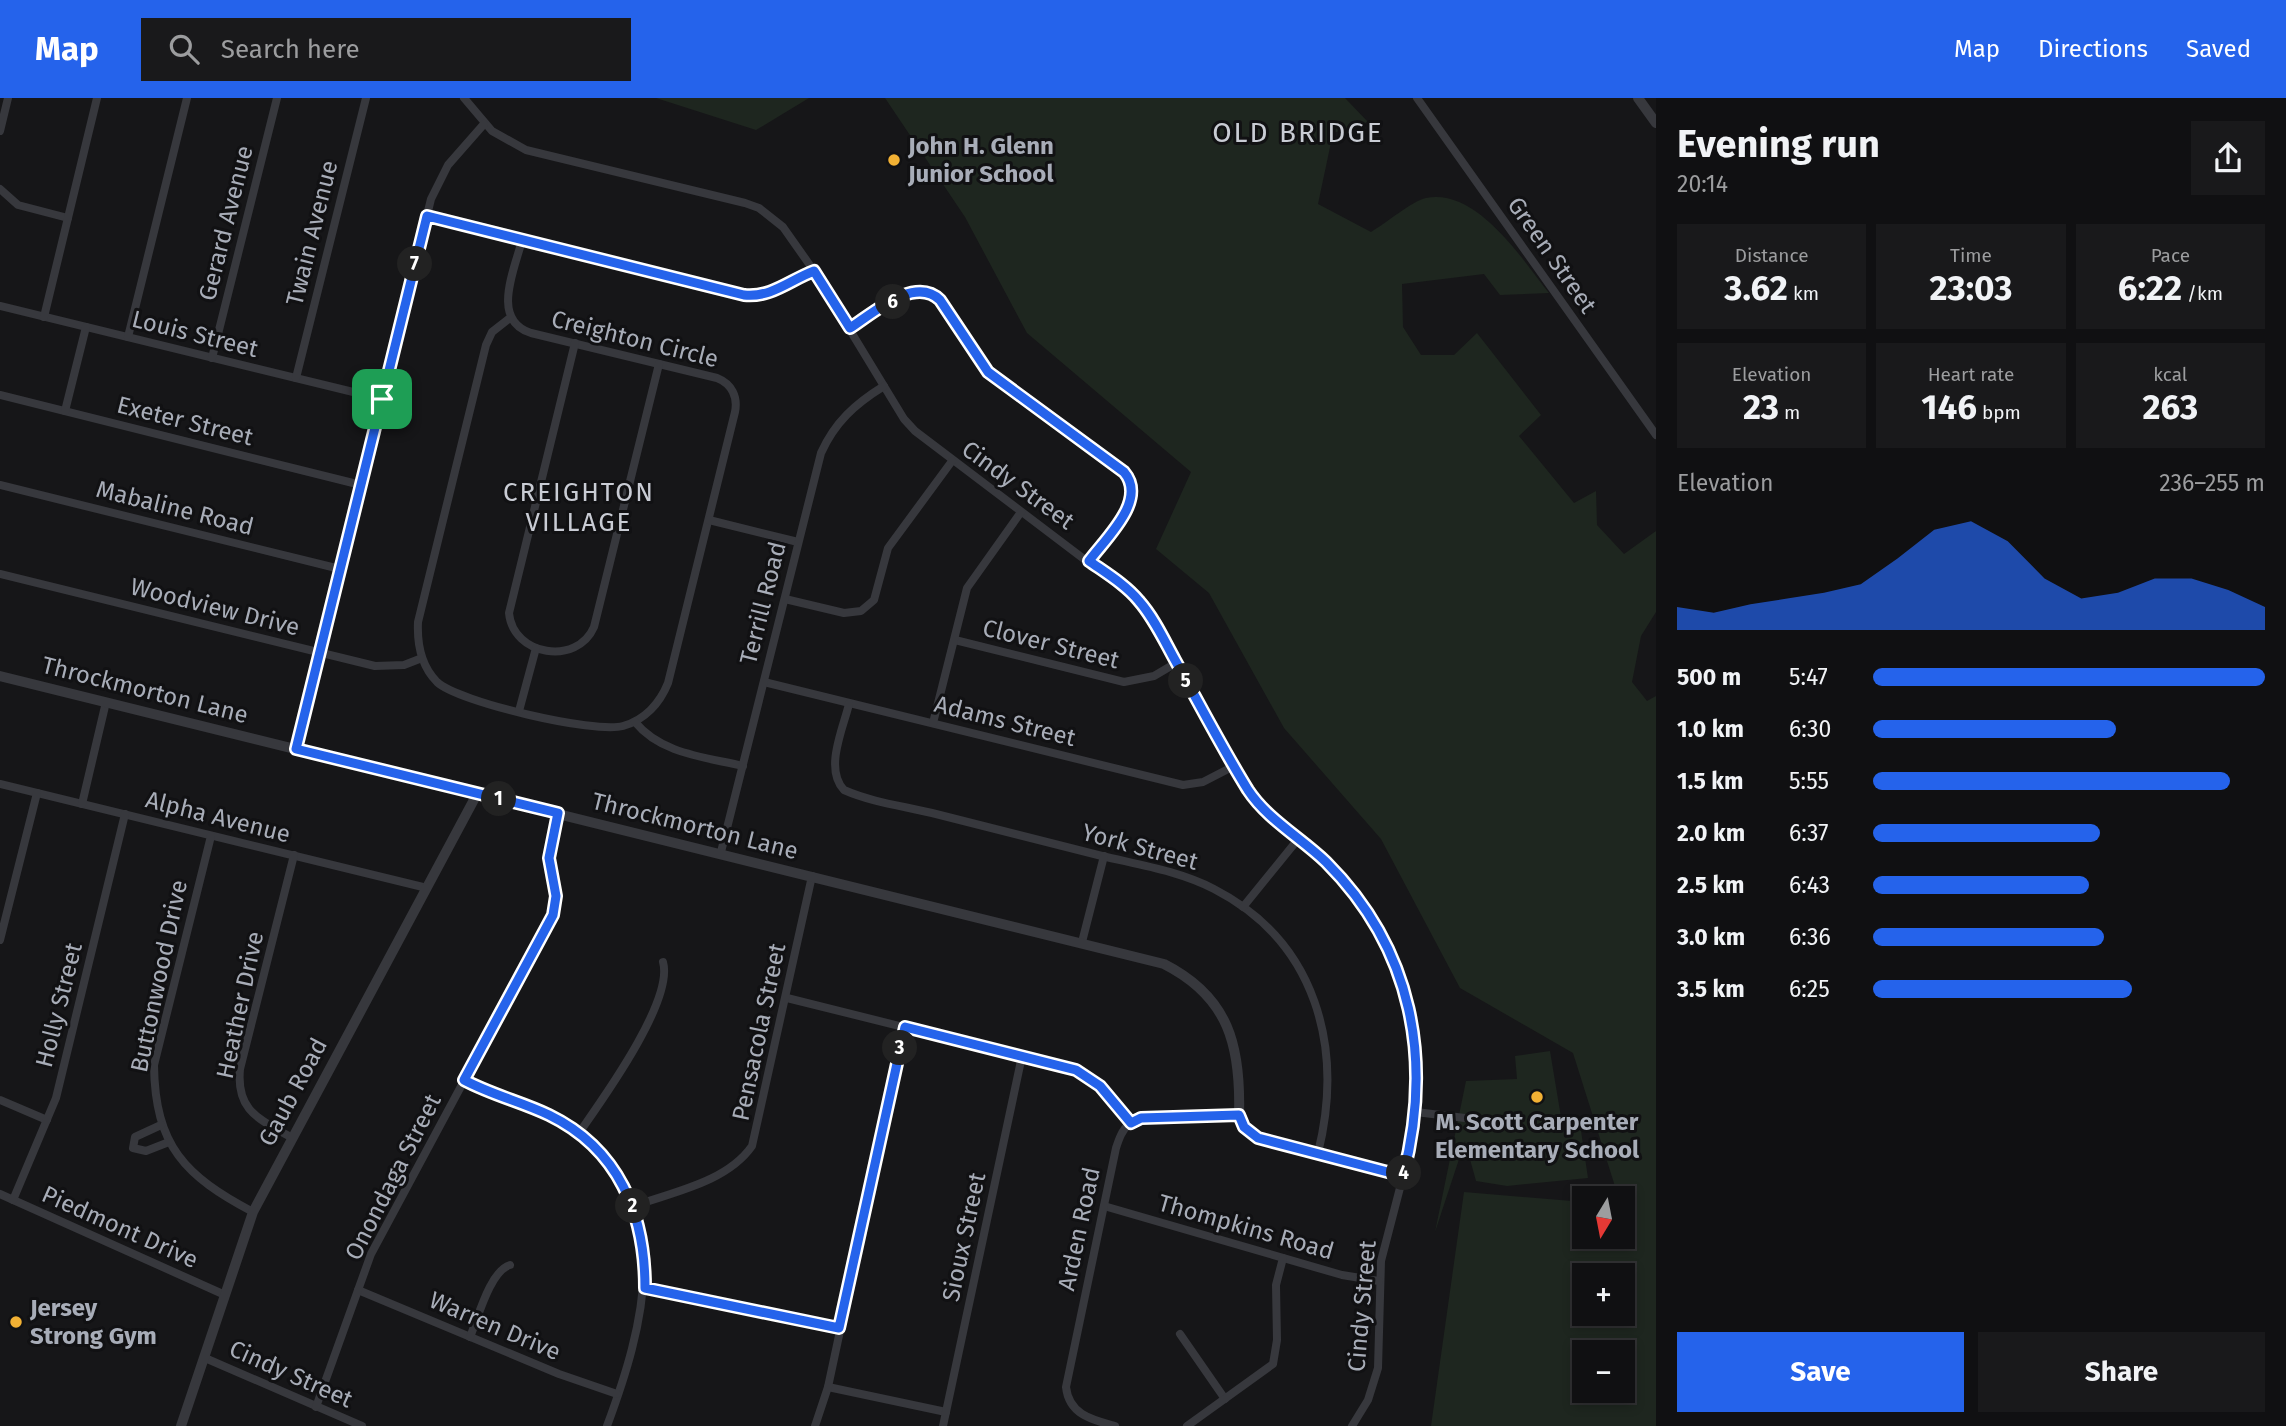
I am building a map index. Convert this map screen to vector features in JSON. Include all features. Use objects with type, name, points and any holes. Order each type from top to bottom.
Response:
[{"type":"street","points":[[0,131],[8,98]]},
{"type":"street","points":[[44,317],[97,98]]},
{"type":"street","points":[[128,337],[187,98]]},
{"type":"street","name":"Gerard Avenue","points":[[212,358],[276,98]]},
{"type":"street","name":"Twain Avenue","points":[[296,378],[366,98]]},
{"type":"street","name":"Cindy Street","points":[[464,98],[484,124],[507,141],[526,150],[760,208],[783,227],[850,328],[904,419],[951,461],[1138,600],[1234,766],[1261,806],[1299,838],[1353,892],[1376,926],[1394,962],[1406,996],[1415,1043],[1416,1112],[1403,1176],[1385,1240],[1379,1281],[1378,1368],[1368,1400],[1352,1426]]},
{"type":"street","name":"Green Street","points":[[1417,98],[1656,435]]},
{"type":"street","points":[[1638,98],[1656,123]]},
{"type":"street","points":[[296,749],[435,188],[447,165],[484,124]]},
{"type":"street","points":[[0,188],[19,205],[68,218]]},
{"type":"street","points":[[427,216],[751,296],[769,293],[814,271]]},
{"type":"street","points":[[522,240],[507,301],[510,318],[492,332],[486,345],[418,622],[422,658],[431,675],[450,691],[468,699],[592,729],[613,729],[635,722],[651,740],[669,748],[743,766]]},
{"type":"street","points":[[850,328],[911,292],[920,291],[936,296],[988,372],[1124,472],[1132,487],[1130,502],[1089,561]]},
{"type":"street","name":"Louis Street","points":[[0,306],[382,399]]},
{"type":"street","name":"Creighton Circle","points":[[510,318],[526,331],[723,380],[736,397],[735,412],[668,682],[657,703],[635,722]]},
{"type":"street","points":[[65,411],[86,327]]},
{"type":"street","points":[[575,344],[509,613],[516,634],[536,648],[556,651],[574,649],[591,634],[659,364]]},
{"type":"street","name":"Terrill Road","points":[[722,852],[815,472],[827,439],[852,408],[884,386]]},
{"type":"street","name":"Exeter Street","points":[[0,395],[361,485]]},
{"type":"street","points":[[785,599],[844,613],[861,611],[868,607],[877,592],[888,548],[951,461]]},
{"type":"street","name":"Mabaline Road","points":[[0,485],[340,569]]},
{"type":"street","points":[[933,723],[967,589],[1021,512]]},
{"type":"street","points":[[709,520],[798,542]]},
{"type":"street","name":"Woodview Drive","points":[[0,574],[319,653],[389,667],[422,658]]},
{"type":"street","name":"Clover Street","points":[[955,640],[1124,682],[1154,676],[1176,663]]},
{"type":"street","points":[[519,711],[536,648]]},
{"type":"street","name":"Throckmorton Lane","points":[[0,676],[722,852],[1164,964],[1206,994],[1223,1017],[1234,1043],[1239,1075],[1239,1115]]},
{"type":"street","name":"Adams Street","points":[[764,682],[1183,785],[1203,782],[1234,766]]},
{"type":"street","points":[[82,804],[106,702]]},
{"type":"street","name":"York Street","points":[[849,704],[834,767],[838,783],[844,790],[1188,877],[1243,907],[1270,931],[1292,959],[1307,985],[1321,1021],[1330,1082],[1326,1120],[1318,1153]]},
{"type":"street","name":"Alpha Avenue","points":[[0,784],[427,888]]},
{"type":"street","points":[[0,940],[37,793]]},
{"type":"street","name":"Gaub Road","points":[[181,1426],[253,1212],[477,794]]},
{"type":"street","name":"Onondaga Street","points":[[316,1407],[371,1254],[553,915],[556,896],[549,858],[558,813]]},
{"type":"street","name":"Holly Street","points":[[13,1200],[58,1090],[125,814]]},
{"type":"street","name":"Buttonwood Drive","points":[[211,836],[154,1065],[154,1098],[161,1125],[180,1160],[204,1184],[253,1212]]},
{"type":"street","points":[[1243,907],[1299,838]]},
{"type":"street","name":"Heather Drive","points":[[292,1138],[255,1116],[244,1105],[239,1089],[240,1069],[294,855]]},
{"type":"street","points":[[1082,942],[1104,856]]},
{"type":"street","name":"Pensacola Street","points":[[634,1206],[720,1174],[746,1154],[756,1135],[811,876]]},
{"type":"street","points":[[579,1133],[616,1080],[646,1026],[666,974],[663,962]]},
{"type":"street","points":[[786,998],[1064,1066],[1088,1077],[1131,1123],[1141,1118],[1239,1115],[1244,1127],[1258,1138],[1403,1176]]},
{"type":"street","points":[[815,1426],[828,1387],[905,1027]]},
{"type":"street","name":"Sioux Street","points":[[943,1426],[1022,1056]]},
{"type":"street","points":[[464,1080],[550,1115],[579,1133],[615,1173],[634,1206],[643,1247],[645,1288],[638,1335],[607,1426]]},
{"type":"street","points":[[0,1100],[47,1121]]},
{"type":"street","points":[[1416,1112],[1481,1120]]},
{"type":"street","name":"Arden Road","points":[[1115,1426],[1081,1414],[1072,1405],[1067,1391],[1119,1137],[1131,1123]]},
{"type":"street","points":[[161,1125],[135,1137],[133,1148],[146,1151],[169,1142]]},
{"type":"street","name":"Piedmont Drive","points":[[0,1194],[225,1295]]},
{"type":"street","name":"Thompkins Road","points":[[1104,1206],[1342,1275],[1379,1281]]},
{"type":"street","points":[[1187,1426],[1269,1369],[1276,1357],[1276,1285],[1283,1258]]},
{"type":"street","points":[[470,1337],[494,1280],[499,1271],[510,1265]]},
{"type":"street","points":[[645,1288],[839,1328]]},
{"type":"street","name":"Warren Drive","points":[[358,1290],[617,1394]]},
{"type":"street","points":[[1180,1334],[1225,1399]]},
{"type":"street","name":"Cindy Street","points":[[205,1358],[362,1426]]},
{"type":"street","points":[[828,1387],[946,1412]]},
{"type":"shaded area","points":[[656,98],[809,98],[756,130]]},
{"type":"shaded area","points":[[885,98],[1345,98],[1368,122],[1333,133],[1318,204],[1371,232],[1426,198],[1445,198],[1463,204],[1480,215],[1512,245],[1549,293],[1500,295],[1484,274],[1402,284],[1403,327],[1421,355],[1454,355],[1477,333],[1541,415],[1519,436],[1574,503],[1596,491],[1597,525],[1624,554],[1656,531],[1656,612],[1641,636],[1632,682],[1647,701],[1656,696],[1656,1426],[1431,1426],[1464,1192],[1572,1201],[1572,1250],[1634,1250],[1635,1186],[1615,1186],[1573,1053],[1460,988],[1381,839],[1284,728],[1209,593],[1156,549],[1191,472],[1027,333],[965,217]]},
{"type":"shaded area","points":[[1550,1051],[1562,1123],[1580,1124],[1588,1178],[1507,1186],[1476,1181],[1465,1141],[1435,1232],[1466,1081],[1517,1079],[1515,1056]]},
{"type":"place","name":"John H. Glenn Junior School","points":[[894,160]]},
{"type":"place","name":"M. Scott Carpenter Elementary School","points":[[1537,1097]]},
{"type":"place","name":"Jersey Strong Gym","points":[[16,1322]]},
{"type":"district","name":"OLD BRIDGE","points":[[1298,132]]},
{"type":"district","name":"CREIGHTON VILLAGE","points":[[579,507]]},
{"type":"route","points":[[427,216],[751,296],[777,290],[814,271],[850,328],[911,292],[920,291],[936,296],[981,366],[1130,479],[1132,495],[1127,509],[1089,561],[1118,581],[1146,609],[1250,793],[1261,806],[1326,862],[1353,892],[1383,937],[1406,996],[1418,1072],[1415,1125],[1403,1176],[1258,1138],[1244,1127],[1239,1115],[1141,1118],[1131,1123],[1100,1086],[1076,1070],[905,1027],[839,1328],[645,1288],[638,1218],[627,1193],[603,1157],[579,1133],[550,1115],[464,1080],[553,915],[556,896],[549,858],[558,813],[296,749],[382,399],[427,216]]}]
